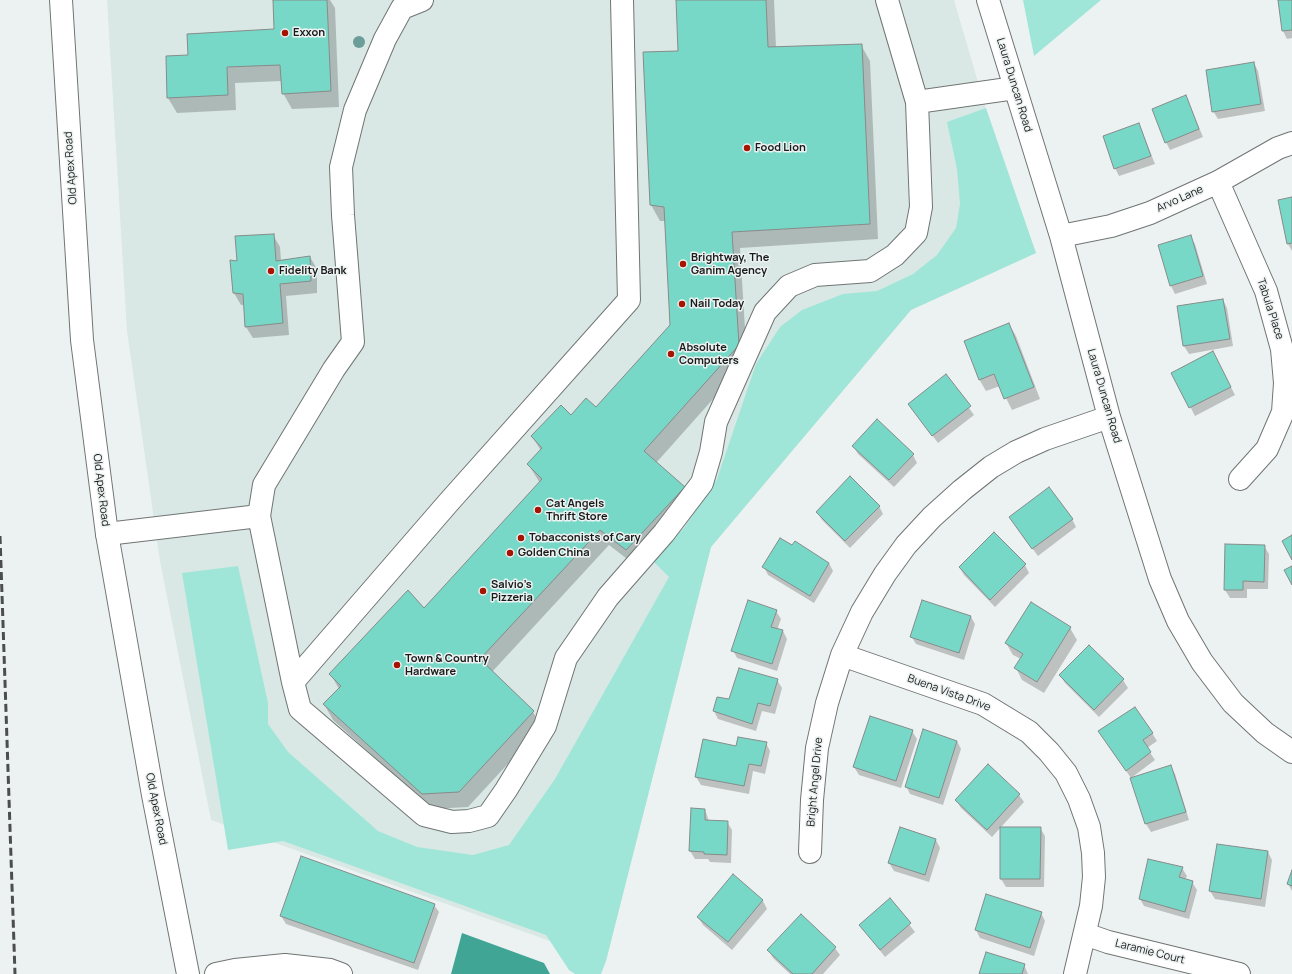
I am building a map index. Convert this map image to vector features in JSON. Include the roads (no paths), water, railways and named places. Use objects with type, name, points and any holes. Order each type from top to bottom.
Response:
[{"type":"street","name":"Old Apex Road","points":[[61,0],[82,340],[107,534],[153,795],[188,974]]},
{"type":"street","points":[[422,0],[402,8],[385,39],[355,110],[341,167],[342,215],[353,342],[334,369],[264,485],[259,516],[293,682],[300,708],[424,815],[452,822],[469,821],[488,816],[506,790],[545,726],[566,658],[608,597],[664,533],[702,483],[711,452],[716,422],[765,312],[789,286],[814,275],[870,271],[895,255],[916,233],[921,207],[917,102],[887,0]]},
{"type":"street","points":[[293,682],[453,497],[629,300],[622,0]]},
{"type":"street","name":"Laura Duncan Road","points":[[988,0],[1061,236],[1109,417],[1160,579],[1178,621],[1202,662],[1233,703],[1265,733],[1292,752]]},
{"type":"street","points":[[917,102],[1015,88]]},
{"type":"street","name":"Arvo Lane","points":[[1061,236],[1110,226],[1150,213],[1218,182],[1278,148],[1292,143]]},
{"type":"street","name":"Tabula Place","points":[[1218,182],[1266,291],[1282,349],[1285,383],[1283,412],[1267,449],[1240,479]]},
{"type":"street","name":"Bright Angel Drive","points":[[810,852],[812,800],[817,748],[827,702],[842,655],[862,612],[885,574],[906,545],[932,517],[962,490],[991,467],[1016,452],[1045,439],[1109,417]]},
{"type":"street","points":[[107,534],[259,516]]},
{"type":"street","name":"Buena Vista Drive","points":[[842,655],[983,704],[1029,732],[1066,773],[1079,799],[1089,827],[1093,853],[1094,877],[1091,906],[1075,974]]},
{"type":"street","name":"Laramie Court","points":[[1085,934],[1108,942],[1239,974]]},
{"type":"street","points":[[216,974],[235,970],[285,965],[330,970],[341,974]]},
{"type":"railway","points":[[0,536],[15,974]]},
{"type":"place","name":"Exxon","points":[[285,33]]},
{"type":"place","name":"Food Lion","points":[[747,148]]},
{"type":"place","name":"Brightway, The Ganim Agency","points":[[683,264]]},
{"type":"place","name":"Fidelity Bank","points":[[271,271]]},
{"type":"place","name":"Nail Today","points":[[682,304]]},
{"type":"place","name":"Absolute Computers","points":[[671,354]]},
{"type":"place","name":"Cat Angels Thrift Store","points":[[538,510]]},
{"type":"place","name":"Tobacconists of Cary","points":[[521,538]]},
{"type":"place","name":"Golden China","points":[[510,553]]},
{"type":"place","name":"Salvio’s Pizzeria","points":[[483,591]]},
{"type":"place","name":"Town & Country Hardware","points":[[397,665]]}]
